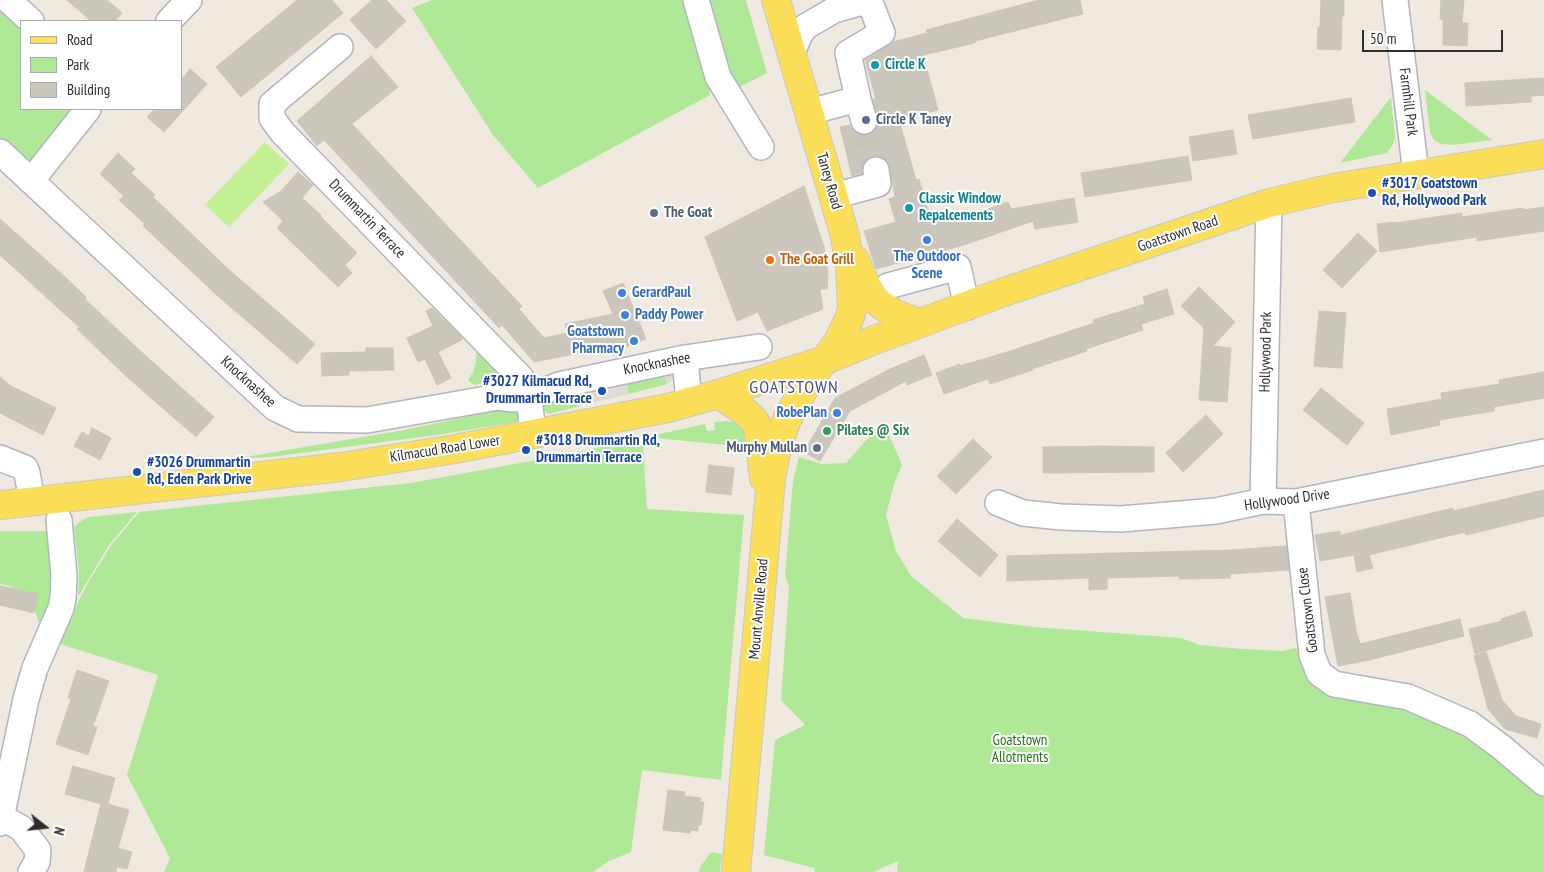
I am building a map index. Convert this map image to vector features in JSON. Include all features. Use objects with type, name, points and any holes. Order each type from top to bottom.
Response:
[{"type":"main road","name":"Taney Road","points":[[776,0],[834,196],[845,236],[850,266],[852,308],[850,317],[825,360]]},
{"type":"main road","name":"Goatstown Road","points":[[825,360],[1004,292],[1269,203],[1333,188],[1544,154]]},
{"type":"main road","points":[[845,236],[866,286],[876,300],[895,314],[920,323]]},
{"type":"main road","name":"Kilmacud Road Lower","points":[[0,505],[49,507],[340,467],[455,449],[689,403],[825,360]]},
{"type":"main road","name":"Mount Anville Road","points":[[736,872],[768,502],[777,448],[787,418],[804,389],[825,360]]},
{"type":"main road","points":[[718,394],[747,414],[756,423],[768,502]]},
{"type":"street","points":[[8,0],[30,20]]},
{"type":"street","points":[[170,20],[189,0]]},
{"type":"street","points":[[696,0],[718,77],[761,147]]},
{"type":"street","points":[[792,53],[805,27],[834,10],[869,0],[882,33],[848,53],[861,110],[809,112]]},
{"type":"street","name":"Farmhill Park","points":[[1395,0],[1416,174]]},
{"type":"street","name":"Drummartin Terrace","points":[[340,47],[272,104],[272,118],[282,132],[520,378],[529,397]]},
{"type":"street","points":[[31,181],[87,110]]},
{"type":"street","name":"Knocknashee","points":[[0,152],[275,408],[298,419],[367,420],[498,397],[513,399],[529,397],[559,384],[685,358],[759,347]]},
{"type":"street","points":[[834,196],[878,184],[876,170]]},
{"type":"street","name":"Hollywood Park","points":[[1263,501],[1269,203]]},
{"type":"street","points":[[888,286],[958,268],[967,307]]},
{"type":"street","points":[[685,358],[689,403]]},
{"type":"street","points":[[529,397],[533,434]]},
{"type":"street","name":"Hollywood Drive","points":[[998,503],[1023,513],[1061,517],[1121,519],[1216,511],[1263,501],[1296,502],[1544,452]]},
{"type":"street","points":[[0,458],[25,468],[49,507],[64,575],[61,608],[35,668],[26,699],[0,822],[10,822],[22,828],[38,850],[37,862],[31,872]]},
{"type":"street","name":"Goatstown Close","points":[[1296,502],[1312,655],[1319,673],[1334,684],[1408,697],[1470,724],[1544,782]]},
{"type":"green space","points":[[0,0],[20,20],[20,110],[77,110],[30,169],[0,141]]},
{"type":"green space","points":[[432,0],[687,0],[706,68],[710,95],[538,188],[493,135],[412,8]]},
{"type":"green space","points":[[709,0],[746,0],[767,73],[734,90]]},
{"type":"green space","points":[[1425,90],[1492,140],[1453,145],[1441,144],[1434,140],[1430,132]]},
{"type":"green space","points":[[1391,97],[1395,137],[1387,153],[1340,163]]},
{"type":"green space","points":[[265,142],[289,164],[229,227],[205,205]]},
{"type":"green space","points":[[476,344],[514,377],[474,385],[468,380],[476,362]]},
{"type":"green space","points":[[665,376],[667,384],[629,394],[626,384]]},
{"type":"green space","points":[[575,394],[577,407],[548,414],[544,410],[544,403]]},
{"type":"green space","points":[[498,410],[518,411],[520,419],[516,422],[443,434],[271,457],[234,459],[404,430]]},
{"type":"green space","name":"Goatstown Allotments","points":[[883,421],[902,465],[895,481],[886,515],[896,551],[911,576],[963,618],[1034,627],[1181,638],[1200,645],[1242,649],[1282,651],[1296,648],[1304,669],[1311,673],[1321,689],[1336,697],[1413,712],[1463,734],[1531,783],[1544,798],[1544,872],[897,872],[898,861],[873,872],[815,872],[814,868],[764,855],[775,740],[805,725],[781,700],[789,587],[785,575],[793,481],[799,457],[822,464],[846,463]]},
{"type":"green space","points":[[714,422],[735,422],[741,426],[746,433],[746,447],[646,437],[705,424],[707,431],[715,430]]},
{"type":"green space","points":[[628,441],[643,444],[647,509],[744,515],[721,780],[642,770],[631,852],[609,861],[593,872],[164,872],[170,858],[127,775],[158,675],[57,643],[89,581],[112,544],[139,512],[411,483],[564,455]]},
{"type":"green space","points":[[137,512],[109,545],[78,597],[79,571],[74,527],[88,517]]},
{"type":"green space","points":[[0,531],[49,531],[54,582],[49,605],[39,623],[32,602],[10,586],[0,584]]},
{"type":"green space","points":[[711,852],[722,854],[720,872],[699,872],[700,867]]},
{"type":"shaded area","points":[[672,371],[674,379],[667,384],[664,376],[626,384],[629,394],[577,407],[574,394],[554,399],[551,402],[546,398]]},
{"type":"building","points":[[67,0],[107,0],[122,13],[116,20],[90,20]]},
{"type":"building","points":[[297,0],[332,0],[343,13],[241,97],[216,67]]},
{"type":"building","points":[[372,0],[386,0],[406,21],[376,49],[350,20]]},
{"type":"building","points":[[1039,0],[1080,0],[1083,14],[923,55],[938,110],[899,120],[916,180],[919,179],[932,224],[956,217],[957,220],[1008,202],[1011,209],[1074,198],[1078,222],[1035,229],[1033,221],[964,245],[876,269],[864,231],[896,222],[889,199],[895,197],[890,168],[888,162],[882,157],[874,156],[868,158],[863,164],[862,173],[852,176],[840,127],[850,125],[854,132],[867,135],[874,131],[878,125],[878,117],[873,99],[876,99],[865,60],[893,42],[927,33],[926,30]]},
{"type":"building","points":[[1321,0],[1344,0],[1341,50],[1317,49]]},
{"type":"building","points":[[1441,0],[1464,0],[1462,23],[1468,23],[1467,46],[1443,45],[1443,19],[1440,19]]},
{"type":"building","points":[[371,56],[398,87],[352,124],[522,306],[519,309],[544,338],[567,333],[565,324],[613,314],[603,291],[623,283],[646,339],[626,347],[625,344],[534,362],[502,325],[499,328],[324,140],[317,146],[297,121]]},
{"type":"building","points":[[190,69],[207,84],[164,132],[147,117],[154,110],[182,110],[182,79]]},
{"type":"building","points":[[1544,78],[1544,95],[1531,96],[1531,102],[1466,106],[1465,83]]},
{"type":"building","points":[[1351,98],[1355,122],[1253,139],[1248,115]]},
{"type":"building","points":[[1233,130],[1237,154],[1193,161],[1189,137]]},
{"type":"building","points":[[118,153],[135,169],[131,173],[155,195],[153,197],[227,268],[315,344],[297,364],[220,298],[143,226],[145,224],[119,200],[124,196],[100,174]]},
{"type":"building","points":[[1188,156],[1192,180],[1085,197],[1081,173]]},
{"type":"building","points":[[298,172],[313,185],[302,198],[357,253],[345,265],[352,273],[338,287],[277,228],[283,221],[263,202],[281,191]]},
{"type":"building","name":"The Goat Grill","points":[[804,186],[824,247],[828,273],[827,289],[820,289],[823,309],[767,331],[758,312],[737,321],[705,237]]},
{"type":"building","points":[[1544,207],[1544,231],[1477,241],[1477,237],[1380,252],[1377,224],[1462,213],[1462,217],[1523,208],[1523,210]]},
{"type":"building","points":[[0,219],[63,275],[86,297],[85,299],[136,347],[214,417],[196,437],[127,377],[77,329],[79,327],[0,255]]},
{"type":"building","points":[[1358,233],[1377,251],[1342,288],[1323,270]]},
{"type":"building","points":[[1199,287],[1235,322],[1213,346],[1231,348],[1227,402],[1199,400],[1204,328],[1181,306]]},
{"type":"building","points":[[1167,289],[1174,314],[1141,324],[1143,330],[990,384],[988,379],[944,394],[936,373],[1094,323],[1093,320],[1145,304],[1143,297]]},
{"type":"building","points":[[432,308],[460,335],[462,340],[438,352],[451,378],[437,385],[425,359],[418,362],[407,338],[433,326],[426,311]]},
{"type":"building","points":[[1319,311],[1346,313],[1342,368],[1314,366]]},
{"type":"building","points":[[366,348],[393,348],[394,370],[349,371],[349,375],[322,376],[321,353],[366,352]]},
{"type":"building","points":[[924,355],[932,375],[907,385],[906,381],[850,411],[820,461],[804,452],[835,398],[890,369]]},
{"type":"building","points":[[1544,372],[1544,398],[1494,407],[1494,411],[1439,420],[1440,425],[1391,435],[1387,409],[1442,399],[1441,393],[1500,384],[1499,380]]},
{"type":"building","points":[[0,377],[11,386],[56,408],[43,435],[0,413]]},
{"type":"building","points":[[1321,388],[1364,423],[1347,445],[1303,410]]},
{"type":"building","points":[[1206,415],[1223,434],[1183,472],[1166,453]]},
{"type":"building","points":[[92,428],[111,438],[100,460],[74,446],[82,432],[89,436]]},
{"type":"building","points":[[973,439],[992,457],[956,494],[937,476]]},
{"type":"building","points":[[1043,447],[1154,447],[1154,472],[1043,473]]},
{"type":"building","points":[[709,465],[734,468],[731,495],[706,492]]},
{"type":"building","points":[[1544,490],[1544,516],[1466,535],[1465,532],[1369,555],[1373,568],[1357,572],[1354,555],[1320,561],[1315,535],[1340,531],[1341,535],[1453,508],[1453,511]]},
{"type":"building","points":[[957,519],[998,555],[980,577],[938,541]]},
{"type":"building","points":[[1286,546],[1289,570],[1230,574],[1230,578],[1179,579],[1179,576],[1107,578],[1107,589],[1089,590],[1089,578],[1007,581],[1007,556],[1232,550]]},
{"type":"building","points":[[0,586],[38,594],[34,613],[0,605]]},
{"type":"building","points":[[1350,593],[1360,644],[1460,619],[1464,636],[1338,666],[1325,597]]},
{"type":"building","points":[[1525,611],[1533,636],[1475,654],[1469,629],[1502,621],[1501,619]]},
{"type":"building","points":[[1486,652],[1502,700],[1516,716],[1541,724],[1537,738],[1505,729],[1488,709],[1474,656]]},
{"type":"building","points":[[77,670],[109,681],[93,726],[97,727],[88,755],[56,744],[71,699],[68,698]]},
{"type":"building","points":[[73,766],[115,778],[108,804],[129,810],[118,848],[132,852],[127,869],[117,867],[116,872],[84,872],[101,804],[65,794]]},
{"type":"building","points":[[668,790],[685,792],[684,796],[701,798],[700,802],[704,802],[701,825],[698,825],[698,831],[691,830],[690,833],[663,830]]},
{"type":"tunnel","points":[[864,121],[876,170]]},
{"type":"place","name":"Circle K","points":[[875,65]]},
{"type":"place","name":"Circle K Taney","points":[[866,120]]},
{"type":"place","name":"#3017 Goatstown Rd, Hollywood Park","points":[[1372,193]]},
{"type":"place","name":"Classic Window Repalcements","points":[[909,208]]},
{"type":"place","name":"The Goat","points":[[654,213]]},
{"type":"place","name":"The Outdoor Scene","points":[[927,240]]},
{"type":"place","name":"The Goat Grill","points":[[770,260]]},
{"type":"place","name":"GerardPaul","points":[[622,293]]},
{"type":"place","name":"Paddy Power","points":[[625,315]]},
{"type":"place","name":"Goatstown Pharmacy","points":[[634,341]]},
{"type":"place","name":"#3027 Kilmacud Rd, Drummartin Terrace","points":[[602,391]]},
{"type":"place","name":"RobePlan","points":[[837,413]]},
{"type":"place","name":"Pilates @ Six","points":[[827,431]]},
{"type":"place","name":"Murphy Mullan","points":[[817,448]]},
{"type":"place","name":"#3018 Drummartin Rd, Drummartin Terrace","points":[[526,450]]},
{"type":"place","name":"#3026 Drummartin Rd, Eden Park Drive","points":[[137,472]]},
{"type":"district","name":"GOATSTOWN","points":[[794,388]]}]
